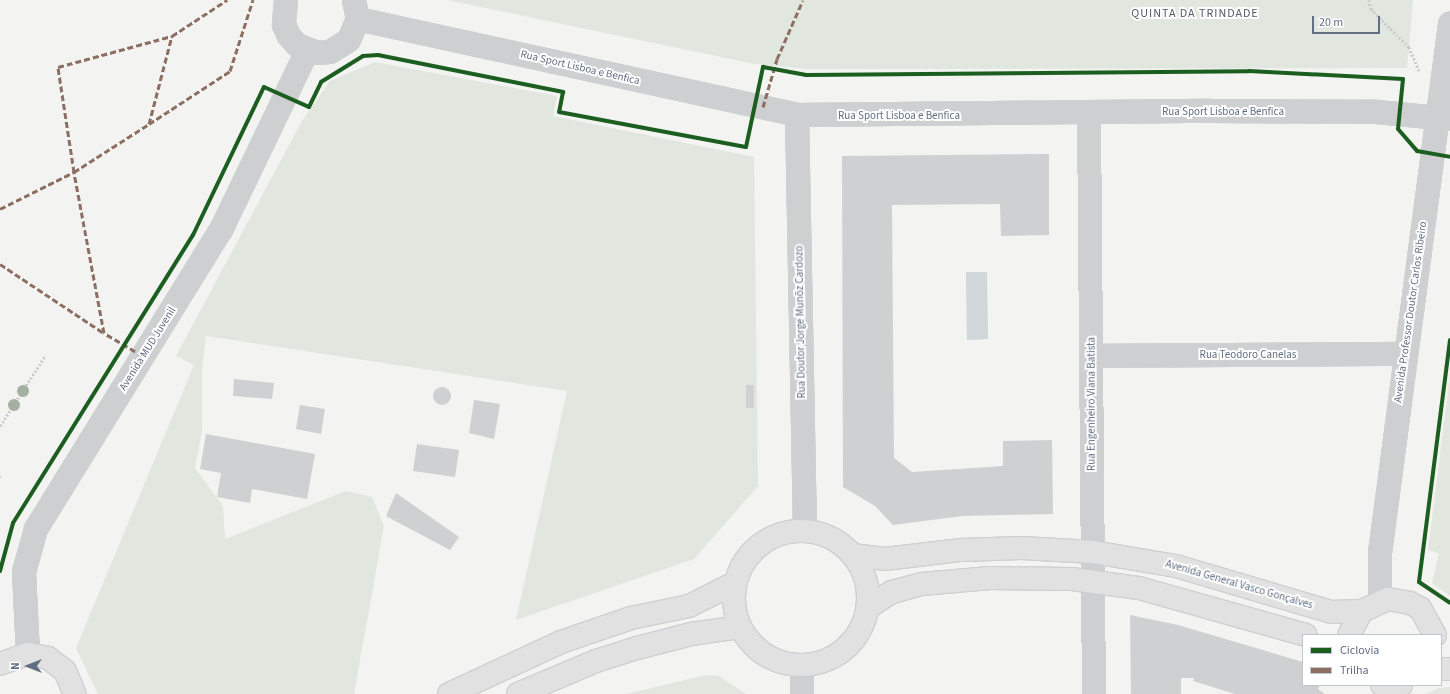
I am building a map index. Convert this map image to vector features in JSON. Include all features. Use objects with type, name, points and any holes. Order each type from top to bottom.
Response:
[{"type":"main road","points":[[805,530],[823,534],[853,555],[868,589],[867,608],[852,642],[838,654],[802,665],[766,655],[740,627],[734,606],[735,583],[742,565],[768,539],[805,530]]},
{"type":"main road","name":"Avenida General Vasco Gonçalves","points":[[853,555],[885,559],[961,550],[1014,548],[1093,552],[1176,566],[1331,612],[1410,602],[1428,617],[1434,631]]},
{"type":"main road","points":[[867,608],[902,588],[958,579],[1020,577],[1093,581],[1187,600],[1303,634]]},
{"type":"main road","points":[[449,694],[479,686],[561,642],[631,618],[689,606],[735,583]]},
{"type":"main road","points":[[1350,634],[1371,606]]},
{"type":"main road","points":[[518,694],[596,661],[637,648],[691,634],[740,627]]},
{"type":"main road","points":[[0,664],[28,654],[48,658],[65,671],[75,694]]},
{"type":"street","points":[[286,0],[284,24],[289,36],[307,51],[330,52],[340,47],[355,30],[356,9]]},
{"type":"street","name":"Rua Sport Lisboa e Benfica","points":[[356,9],[797,114],[1370,112],[1444,118]]},
{"type":"street","name":"Avenida Professor Doutor Carlos Ribeiro","points":[[1371,606],[1380,553],[1405,354],[1444,118],[1450,24]]},
{"type":"street","name":"Avenida MUD Juvenil","points":[[28,654],[24,572],[36,529],[221,230],[307,51]]},
{"type":"street","name":"Rua Doutor Jorge Munõz Cardozo","points":[[797,114],[805,530]]},
{"type":"street","name":"Rua Engenheiro Viana Batista","points":[[1088,114],[1092,356],[1094,694]]},
{"type":"street","name":"Rua Teodoro Canelas","points":[[1092,356],[1405,354]]},
{"type":"street","points":[[802,665],[802,694]]},
{"type":"path","points":[[1369,0],[1371,8],[1410,47],[1424,82]]},
{"type":"path","points":[[0,426],[45,356]]},
{"type":"shaded area","points":[[447,0],[1413,0],[1407,68],[808,69],[755,64]]},
{"type":"shaded area","points":[[375,62],[557,96],[553,116],[754,157],[758,486],[694,559],[516,620],[567,391],[206,336],[202,369],[202,430],[195,468],[223,506],[225,539],[346,491],[372,497],[384,526],[354,694],[98,694],[76,648],[194,365],[176,356],[302,121],[330,81]]},
{"type":"shaded area","points":[[966,272],[987,272],[988,339],[967,340]]},
{"type":"shaded area","points":[[1450,376],[1450,596],[1432,583],[1439,553],[1428,550]]},
{"type":"shaded area","points":[[706,675],[719,676],[746,694],[626,694]]},
{"type":"shaded area","points":[[1450,687],[1450,694],[1426,694],[1439,688]]},
{"type":"building","points":[[1049,154],[1049,235],[1001,236],[1000,204],[892,205],[894,458],[912,472],[1003,466],[1003,441],[1052,440],[1053,514],[962,516],[893,525],[875,506],[843,487],[842,156]]},
{"type":"building","points":[[234,379],[274,383],[272,399],[233,396]]},
{"type":"building","points":[[746,385],[754,385],[754,408],[746,408]]},
{"type":"building","points":[[438,387],[446,387],[451,392],[449,403],[446,405],[438,405],[433,400],[433,392]]},
{"type":"building","points":[[474,400],[500,404],[494,439],[469,433]]},
{"type":"building","points":[[300,405],[325,409],[321,434],[296,429]]},
{"type":"building","points":[[206,434],[315,454],[307,499],[252,489],[250,503],[217,497],[221,473],[200,469]]},
{"type":"building","points":[[417,444],[459,450],[455,477],[413,471]]},
{"type":"building","points":[[396,493],[459,537],[450,550],[386,516]]},
{"type":"building","points":[[1130,615],[1178,625],[1302,662],[1302,686],[1320,686],[1318,689],[1325,694],[1235,694],[1193,681],[1194,678],[1181,678],[1181,694],[1131,694]]},
{"type":"marked path","points":[[143,356],[104,333],[74,172],[149,124],[172,36],[227,0]]},
{"type":"marked path","points":[[149,124],[230,71],[253,0]]},
{"type":"marked path","points":[[763,107],[777,59],[803,0]]},
{"type":"marked path","points":[[0,209],[74,172],[58,67],[172,36]]},
{"type":"marked path","points":[[0,264],[104,333]]},
{"type":"cycle path","points":[[0,571],[13,523],[193,235],[264,87],[309,107],[321,82],[363,56],[378,55],[563,92],[559,112],[746,147],[763,67],[806,75],[1249,71],[1403,79],[1398,129],[1417,151],[1450,157]]},
{"type":"cycle path","points":[[1450,340],[1419,582],[1450,603]]},
{"type":"district","name":"QUINTA DA TRINDADE","points":[[1195,14]]}]
